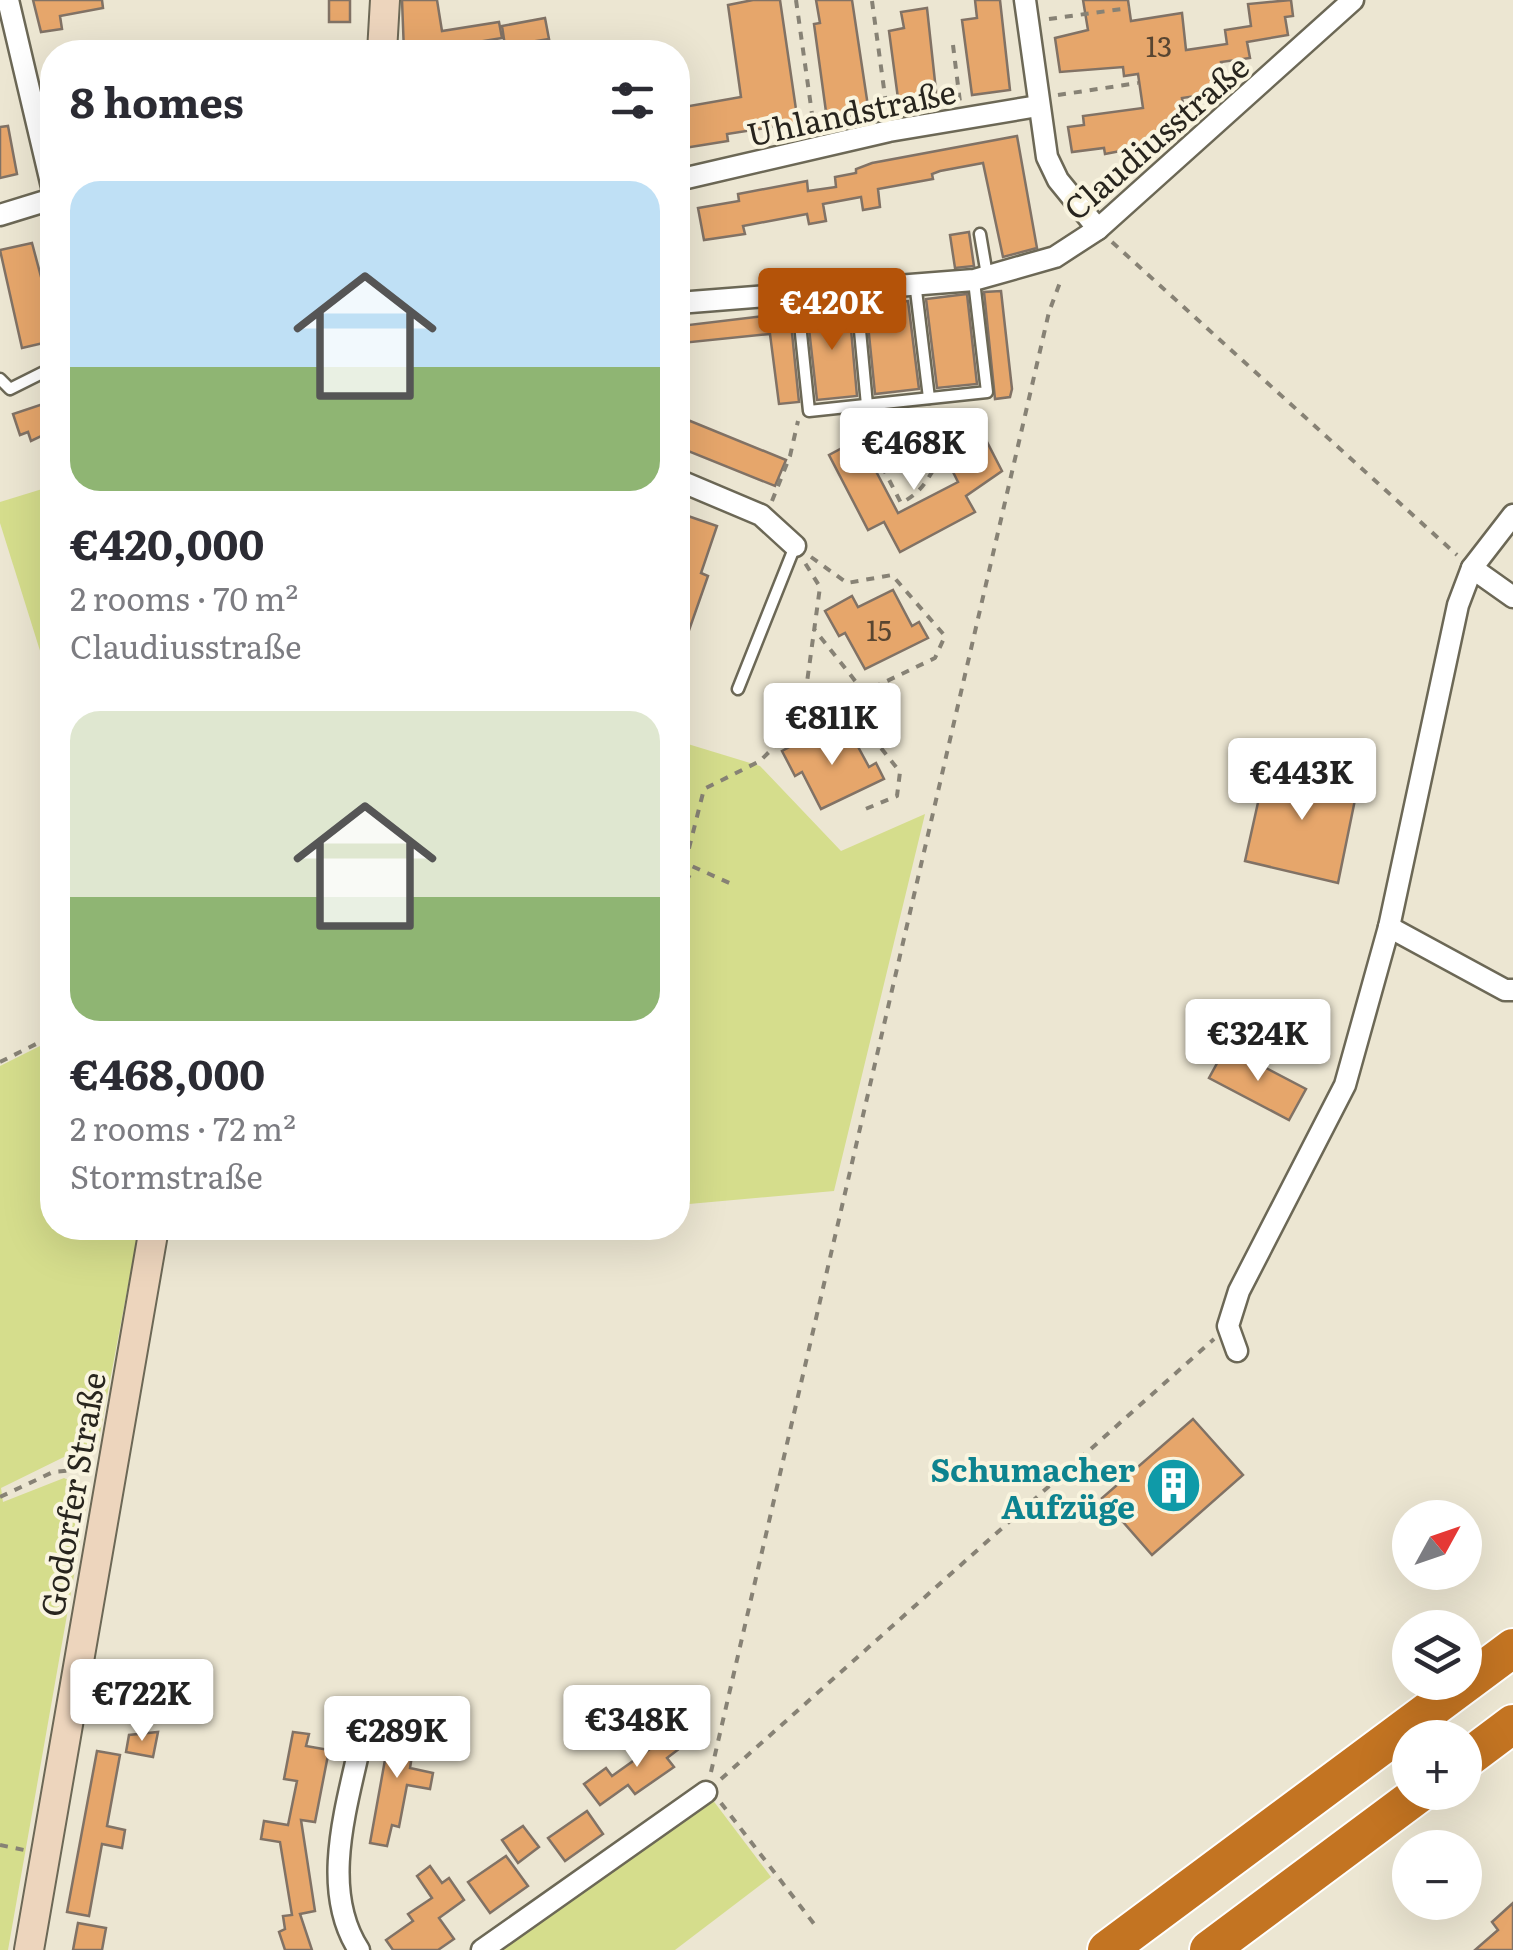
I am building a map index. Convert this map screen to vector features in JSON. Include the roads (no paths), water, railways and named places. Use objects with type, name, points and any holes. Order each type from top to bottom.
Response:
[{"type":"highway","points":[[1107,1950],[1513,1648]]},
{"type":"highway","points":[[1482,1747],[1513,1724]]},
{"type":"highway","points":[[1210,1950],[1397,1810]]},
{"type":"street","points":[[8,0],[40,136]]},
{"type":"street","points":[[382,40],[384,0]]},
{"type":"street","points":[[1025,0],[1047,157],[1058,180],[1098,229]]},
{"type":"street","name":"Claudiusstraße","points":[[690,302],[981,278],[1072,249],[1352,0]]},
{"type":"street","name":"Uhlandstraße","points":[[690,177],[889,131],[1037,102]]},
{"type":"street","points":[[0,215],[40,203]]},
{"type":"street","points":[[690,485],[765,518],[794,546]]},
{"type":"street","points":[[1237,1351],[1228,1326],[1239,1291],[1345,1085],[1389,927],[1458,605],[1472,568],[1513,514]]},
{"type":"street","points":[[1472,568],[1513,597]]},
{"type":"street","points":[[1389,927],[1513,990]]},
{"type":"street","name":"Godorfer Straße","points":[[29,1950],[152,1240]]},
{"type":"street","points":[[359,1950],[345,1920],[338,1869],[366,1721]]},
{"type":"street","points":[[482,1950],[706,1792]]},
{"type":"lane","points":[[797,295],[809,411],[987,392],[980,234]]},
{"type":"lane","points":[[915,282],[929,398]]},
{"type":"lane","points":[[856,288],[872,404]]},
{"type":"lane","points":[[0,379],[10,390],[40,374]]},
{"type":"lane","points":[[738,689],[794,546]]},
{"type":"place","name":"Schumacher Aufzüge","points":[[1174,1486]]}]
